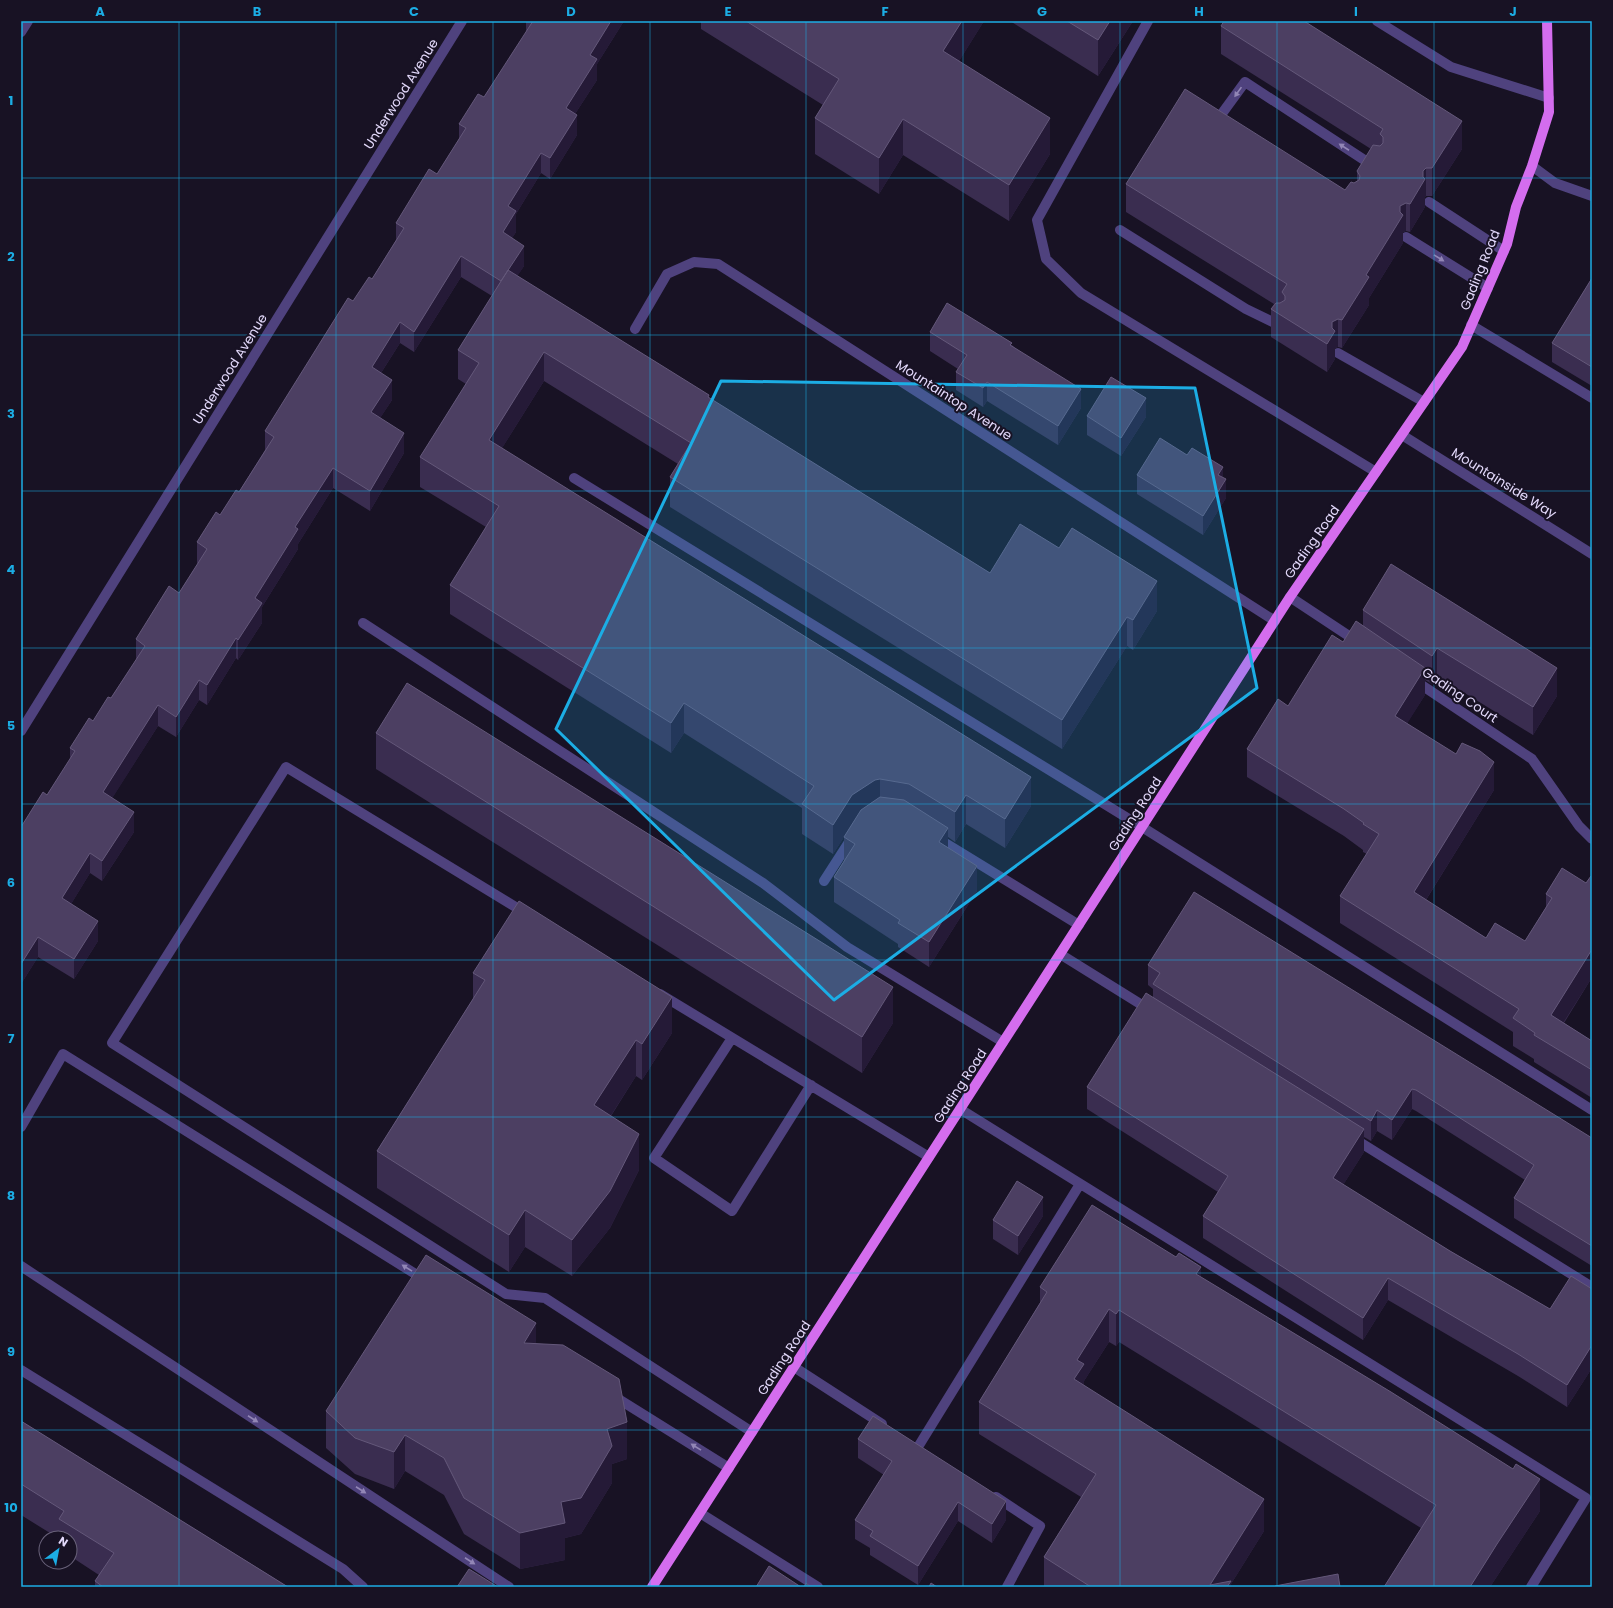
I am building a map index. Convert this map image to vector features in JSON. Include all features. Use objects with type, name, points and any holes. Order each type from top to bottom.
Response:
[{"type":"main road","name":"Gading Road","points":[[652,1587],[1290,597],[1462,347],[1504,251],[1516,207],[1532,166],[1549,112],[1547,21]]},
{"type":"street","points":[[21,32],[28,21]]},
{"type":"street","name":"Underwood Avenue","points":[[21,731],[462,21]]},
{"type":"street","points":[[1148,21],[1037,220],[1046,259],[1081,293],[1376,472]]},
{"type":"street","points":[[1377,21],[1451,67],[1549,98]]},
{"type":"street","points":[[1231,127],[1218,119],[1245,82],[1377,168]]},
{"type":"street","points":[[1532,166],[1555,183],[1592,196]]},
{"type":"street","points":[[1429,202],[1504,251]]},
{"type":"street","points":[[1120,230],[1246,309],[1279,325]]},
{"type":"street","points":[[1406,237],[1488,288]]},
{"type":"street","name":"Mountaintop Avenue","points":[[634,329],[667,274],[694,262],[718,264],[1275,620]]},
{"type":"street","points":[[1471,325],[1592,398]]},
{"type":"street","points":[[1338,353],[1424,402]]},
{"type":"street","name":"Mountainside Way","points":[[1402,435],[1592,554]]},
{"type":"street","points":[[574,478],[1142,828],[1592,1110]]},
{"type":"street","points":[[1290,597],[1366,648]]},
{"type":"street","points":[[363,623],[763,884],[847,947],[1003,1042]]},
{"type":"street","name":"Gading Court","points":[[1406,674],[1532,759],[1579,826],[1592,838]]},
{"type":"street","points":[[535,919],[286,767],[112,1043],[506,1294],[545,1298],[752,1432]]},
{"type":"street","points":[[824,881],[856,830]]},
{"type":"street","points":[[926,831],[1079,925]]},
{"type":"street","points":[[1060,954],[1158,1016]]},
{"type":"street","points":[[650,988],[929,1157]]},
{"type":"street","points":[[732,1038],[654,1158],[732,1211],[811,1085]]},
{"type":"street","points":[[21,1127],[63,1054],[434,1285]]},
{"type":"street","points":[[960,1109],[1586,1498],[1531,1587]]},
{"type":"street","points":[[1345,1132],[1592,1287]]},
{"type":"street","points":[[930,1454],[915,1445],[1080,1184]]},
{"type":"street","points":[[21,1266],[509,1587]]},
{"type":"street","points":[[794,1367],[892,1430]]},
{"type":"street","points":[[21,1370],[343,1569],[364,1587]]},
{"type":"street","points":[[603,1390],[729,1468]]},
{"type":"street","points":[[987,1492],[1040,1526],[1006,1587]]},
{"type":"street","points":[[700,1513],[818,1587]]},
{"type":"highlighted area","points":[[721,381],[1195,388],[1257,688],[834,1000],[556,729]]},
{"type":"building","points":[[533,21],[611,21],[590,55],[597,59],[566,108],[577,115],[550,158],[541,153],[508,206],[516,211],[503,232],[524,246],[501,281],[461,256],[414,332],[400,322],[372,367],[392,380],[371,412],[404,433],[370,491],[333,468],[295,527],[298,529],[255,598],[262,603],[238,640],[236,638],[207,685],[199,680],[176,717],[158,705],[103,792],[134,812],[102,861],[90,853],[62,898],[98,921],[74,959],[38,937],[21,964],[21,827],[43,792],[47,795],[75,751],[70,748],[89,718],[93,721],[108,697],[111,698],[145,646],[136,639],[169,586],[179,593],[207,549],[197,542],[216,512],[220,515],[236,490],[239,492],[274,437],[265,431],[348,298],[353,301],[369,277],[372,279],[404,228],[396,223],[429,169],[437,174],[466,128],[459,124],[478,94],[484,97]]},
{"type":"building","points":[[746,21],[962,21],[943,51],[1050,118],[1009,185],[903,119],[879,158],[815,118],[839,79]]},
{"type":"building","points":[[1067,21],[1110,21],[1098,40]]},
{"type":"building","points":[[1224,21],[1304,21],[1462,121],[1432,168],[1426,168],[1423,171],[1423,177],[1425,179],[1410,204],[1406,203],[1400,206],[1400,212],[1403,215],[1366,275],[1369,277],[1342,320],[1338,319],[1332,322],[1332,328],[1335,331],[1327,344],[1271,309],[1276,303],[1280,303],[1285,300],[1285,296],[1282,292],[1287,284],[1126,184],[1185,89],[1345,190],[1351,182],[1354,183],[1359,180],[1360,176],[1357,171],[1373,145],[1380,146],[1383,143],[1383,137],[1380,134],[1383,129],[1221,26]]},
{"type":"building","points":[[508,270],[990,573],[1020,524],[1059,548],[1072,528],[1157,581],[1133,620],[1127,617],[1062,720],[670,477],[691,443],[544,352],[489,440],[1031,777],[1005,819],[966,795],[955,812],[909,784],[880,779],[875,780],[852,795],[833,825],[802,804],[814,786],[684,703],[671,723],[450,585],[499,506],[420,457],[479,363],[458,350]]},
{"type":"building","points":[[1592,278],[1592,367],[1552,343]]},
{"type":"building","points":[[947,303],[1012,343],[1010,345],[1081,389],[1058,426],[987,382],[983,388],[956,372],[967,355],[930,332]]},
{"type":"building","points":[[1111,377],[1146,398],[1121,438],[1087,416]]},
{"type":"building","points":[[1160,438],[1187,455],[1192,448],[1223,467],[1218,475],[1226,479],[1203,516],[1137,475]]},
{"type":"building","points":[[1391,564],[1557,668],[1533,707],[1437,648],[1432,656],[1363,610]]},
{"type":"building","points":[[1356,621],[1425,668],[1395,716],[1456,754],[1462,743],[1480,751],[1494,762],[1414,892],[1486,938],[1495,923],[1525,941],[1552,898],[1546,894],[1562,868],[1586,883],[1591,876],[1592,877],[1592,952],[1591,951],[1551,1015],[1592,1041],[1592,1070],[1534,1035],[1535,1033],[1513,1018],[1519,1009],[1340,896],[1379,834],[1344,809],[1247,749],[1278,699],[1288,706],[1332,635],[1343,642]]},
{"type":"building","points":[[407,683],[893,987],[862,1037],[376,733]]},
{"type":"building","points":[[880,797],[904,800],[948,828],[939,842],[977,866],[929,942],[898,923],[900,920],[834,877],[855,844],[844,837],[861,810]]},
{"type":"building","points":[[1194,892],[1592,1138],[1592,1246],[1514,1198],[1534,1165],[1416,1090],[1412,1089],[1392,1120],[1377,1110],[1371,1121],[1153,984],[1160,973],[1148,965]]},
{"type":"building","points":[[519,901],[672,997],[642,1044],[636,1040],[594,1105],[639,1134],[610,1191],[572,1240],[525,1210],[509,1235],[377,1151],[485,980],[473,973]]},
{"type":"building","points":[[1146,993],[1364,1129],[1333,1178],[1450,1251],[1550,1309],[1571,1276],[1592,1289],[1592,1345],[1567,1385],[1518,1354],[1388,1278],[1363,1318],[1203,1216],[1228,1176],[1087,1087]]},
{"type":"building","points":[[1017,1181],[1043,1197],[1018,1236],[993,1220]]},
{"type":"building","points":[[1092,1205],[1176,1257],[1179,1253],[1201,1267],[1196,1274],[1391,1392],[1513,1469],[1516,1464],[1540,1479],[1470,1587],[1384,1587],[1436,1505],[1119,1310],[1116,1314],[1109,1309],[1077,1360],[1084,1364],[1074,1379],[1264,1499],[1210,1585],[1231,1581],[1227,1587],[1091,1587],[1044,1557],[1096,1474],[979,1402],[1047,1292],[1040,1287]]},
{"type":"building","points":[[426,1255],[536,1323],[524,1343],[563,1345],[619,1379],[627,1422],[607,1429],[612,1446],[581,1498],[561,1502],[565,1523],[520,1533],[464,1498],[444,1458],[405,1435],[394,1452],[355,1438],[326,1411]]},
{"type":"building","points":[[873,1416],[1006,1501],[992,1524],[958,1502],[918,1566],[870,1536],[873,1531],[855,1520],[892,1461],[858,1439]]},
{"type":"building","points":[[21,1421],[288,1587],[103,1587],[95,1581],[114,1553],[59,1519],[64,1511],[21,1484]]},
{"type":"building","points":[[769,1566],[801,1587],[756,1587]]},
{"type":"building","points":[[469,1569],[498,1587],[457,1587]]},
{"type":"building","points":[[1338,1574],[1340,1587],[1275,1586]]},
{"type":"building","points":[[806,1583],[811,1587],[804,1587]]},
{"type":"building","points":[[931,1583],[937,1587],[929,1587]]}]
